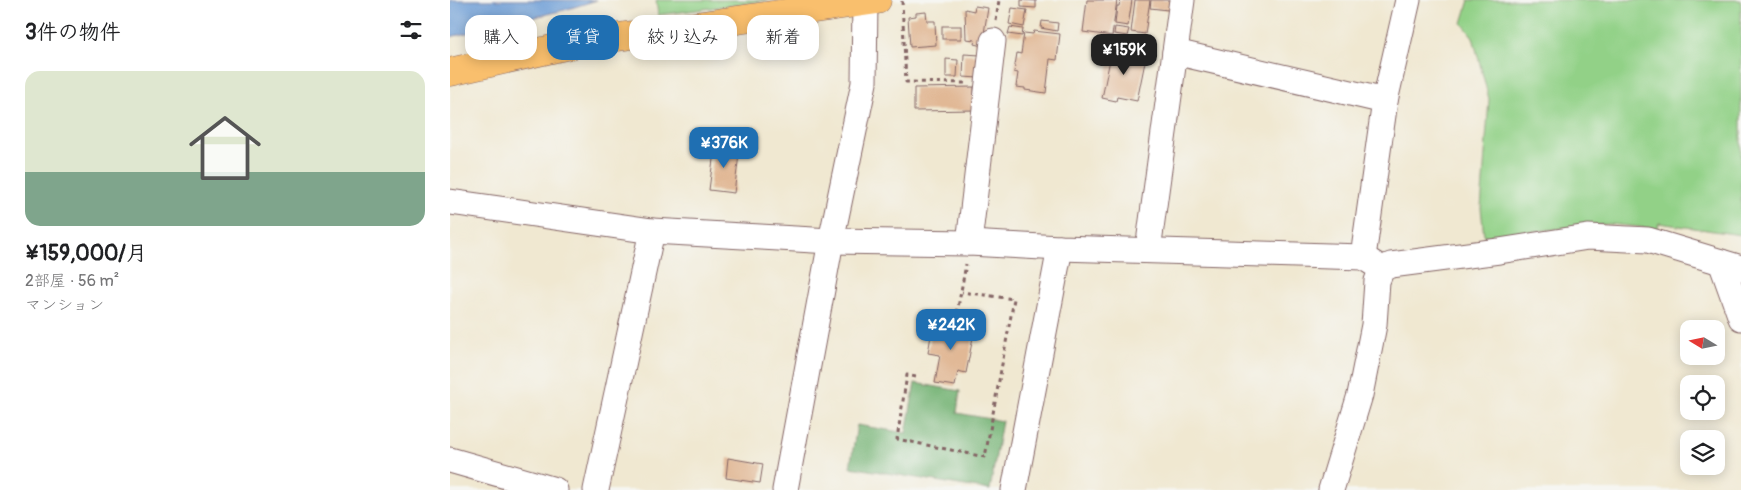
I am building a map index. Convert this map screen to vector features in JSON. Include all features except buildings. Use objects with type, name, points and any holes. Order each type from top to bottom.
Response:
[{"type":"main road","points":[[450,72],[583,42],[871,1]]},
{"type":"street","points":[[1148,250],[1182,0]]},
{"type":"street","points":[[1332,490],[1362,388],[1374,325],[1377,281],[1372,263],[1385,101],[1408,0]]},
{"type":"street","points":[[785,490],[831,241],[864,83],[871,1]]},
{"type":"street","points":[[969,243],[993,41]]},
{"type":"street","points":[[1175,52],[1385,101]]},
{"type":"street","points":[[450,202],[652,231],[831,241],[969,243],[1148,250],[1391,265],[1499,251],[1588,236],[1648,240],[1731,265],[1741,318]]},
{"type":"street","points":[[596,490],[652,231]]},
{"type":"street","points":[[1014,490],[1060,248]]},
{"type":"street","points":[[450,460],[555,490]]},
{"type":"path","points":[[902,0],[906,82],[988,83]]},
{"type":"path","points":[[957,313],[969,243]]},
{"type":"path","points":[[916,377],[907,375],[897,439],[985,457],[1014,299],[962,292]]},
{"type":"green space","points":[[656,0],[772,0],[658,15]]},
{"type":"green space","points":[[1469,0],[1741,0],[1741,235],[1659,223],[1657,229],[1609,224],[1484,236],[1481,208],[1489,99],[1473,37],[1462,23]]},
{"type":"green space","points":[[915,383],[960,391],[957,413],[1002,421],[990,490],[850,467],[857,425],[906,433]]},
{"type":"water","points":[[450,0],[597,0],[537,17],[537,15],[465,15],[465,33],[450,37]]}]
